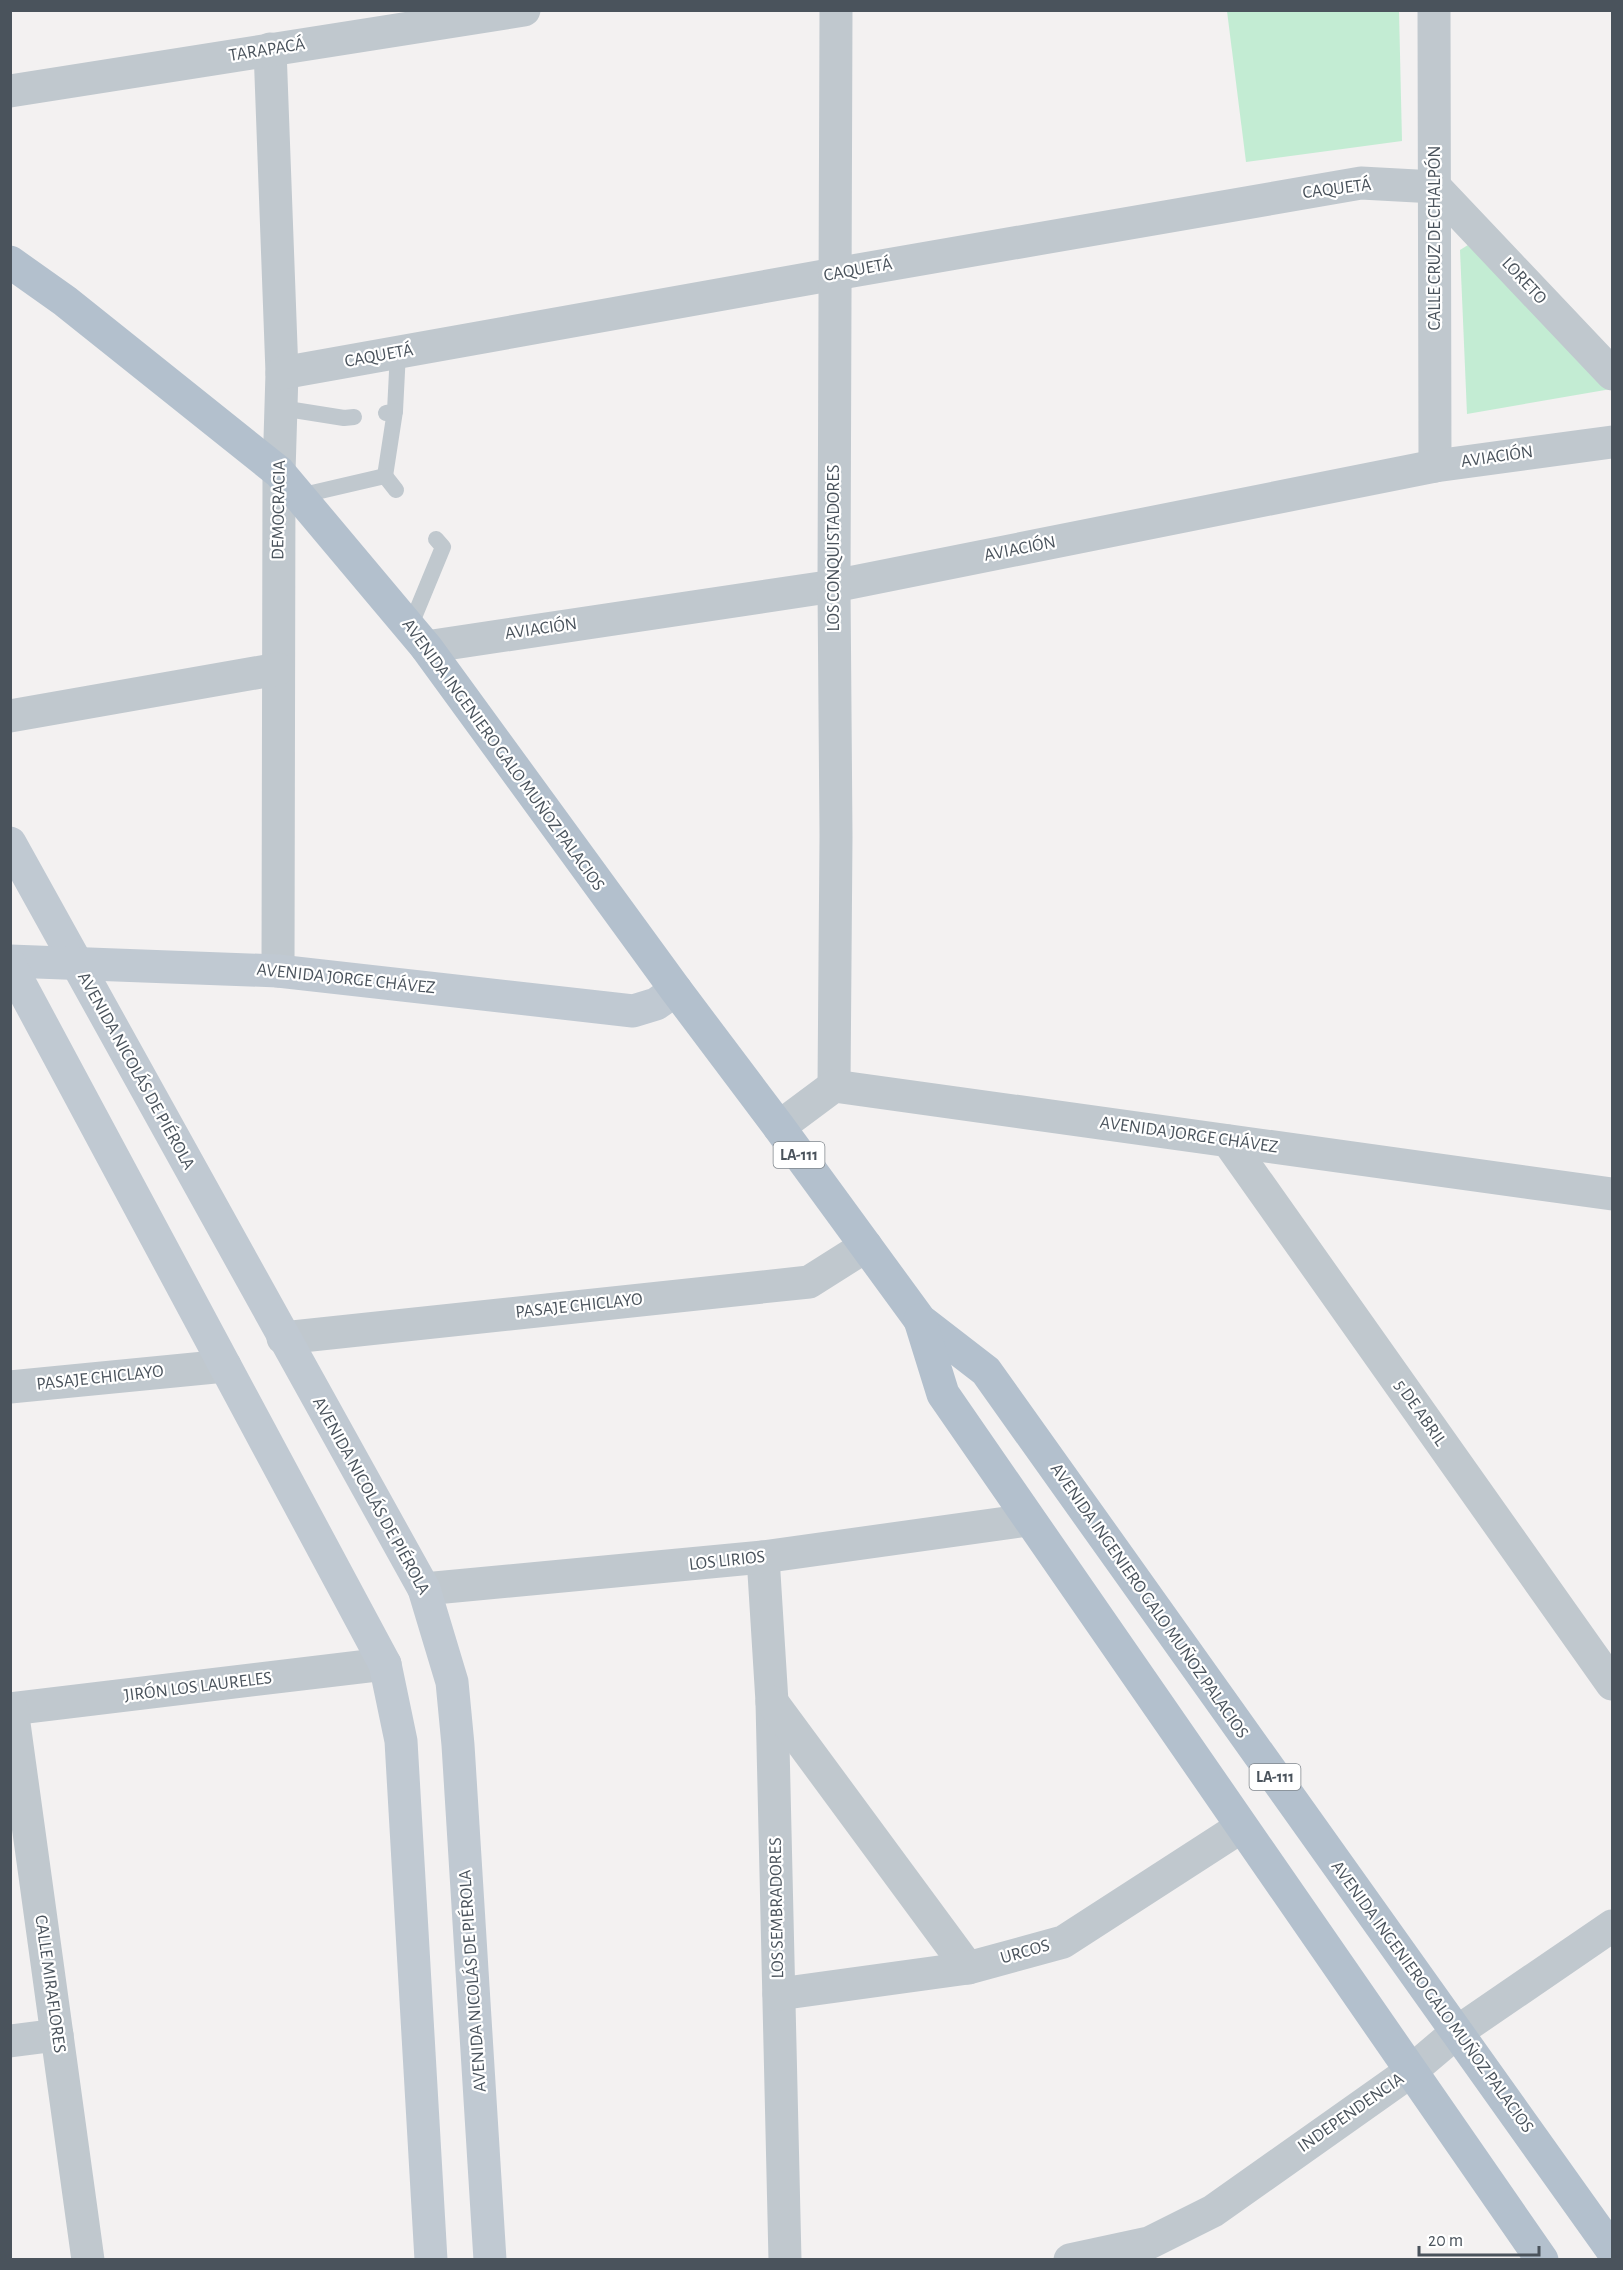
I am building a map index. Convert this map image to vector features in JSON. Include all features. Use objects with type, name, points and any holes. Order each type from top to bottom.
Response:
[{"type":"main road","name":"AVENIDA INGENIERO GALO MUÑOZ PALACIOS","points":[[10,262],[65,301],[289,484],[418,637],[920,1320],[986,1371],[1612,2250]]},
{"type":"main road","name":"AVENIDA INGENIERO GALO MUÑOZ PALACIOS","points":[[920,1320],[943,1394],[1028,1520],[1542,2259]]},
{"type":"street","name":"TARAPACÁ","points":[[10,91],[524,10]]},
{"type":"street","name":"LOS CONQUISTADORES","points":[[834,1086],[836,10]]},
{"type":"street","name":"CALLE CRUZ DE CHALPÓN","points":[[1434,10],[1435,466]]},
{"type":"street","name":"DEMOCRACIA","points":[[270,49],[282,373],[281,408],[289,484],[278,669],[279,970]]},
{"type":"street","name":"CAQUETÁ","points":[[282,373],[1361,183],[1435,187]]},
{"type":"street","name":"LORETO","points":[[1435,187],[1612,374]]},
{"type":"street","name":"AVIACIÓN","points":[[418,637],[834,586],[1435,466],[1612,442]]},
{"type":"street","points":[[10,716],[278,669]]},
{"type":"street","name":"AVENIDA NICOLÁS DE PIÉROLA","points":[[10,843],[424,1589],[452,1682],[458,1745],[490,2259]]},
{"type":"street","points":[[10,963],[385,1664],[401,1741],[431,2259]]},
{"type":"street","name":"AVENIDA JORGE CHÁVEZ","points":[[10,963],[279,970],[633,1011],[656,1004],[676,990]]},
{"type":"street","points":[[779,1127],[834,1086]]},
{"type":"street","name":"AVENIDA JORGE CHÁVEZ","points":[[834,1086],[1612,1194]]},
{"type":"street","name":"5 DE ABRIL","points":[[1228,1141],[1612,1684]]},
{"type":"street","name":"PASAJE CHICLAYO","points":[[283,1338],[809,1282],[866,1246]]},
{"type":"street","name":"PASAJE CHICLAYO","points":[[10,1387],[225,1366]]},
{"type":"street","name":"LOS LIRIOS","points":[[424,1589],[763,1557],[1028,1520]]},
{"type":"street","name":"LOS SEMBRADORES","points":[[763,1557],[772,1701],[785,2259]]},
{"type":"street","name":"JIRÓN LOS LAURELES","points":[[11,1709],[385,1664]]},
{"type":"street","points":[[772,1701],[968,1968]]},
{"type":"street","name":"CALLE MIRAFLORES","points":[[11,1709],[88,2259]]},
{"type":"street","name":"URCOS","points":[[779,1994],[968,1968],[1063,1942],[1241,1827]]},
{"type":"street","name":"INDEPENDENCIA","points":[[1070,2259],[1155,2251],[1411,2071],[1457,2032],[1612,1926]]},
{"type":"street","points":[[10,2041],[57,2035]]},
{"type":"lane","points":[[396,490],[385,476],[398,352]]},
{"type":"lane","points":[[281,408],[344,418],[354,417]]},
{"type":"lane","points":[[289,484],[385,476]]},
{"type":"lane","points":[[418,637],[443,547],[436,539]]},
{"type":"green space","points":[[1227,11],[1399,11],[1402,141],[1246,162]]},
{"type":"green space","points":[[1468,245],[1611,389],[1467,414],[1460,250]]}]
